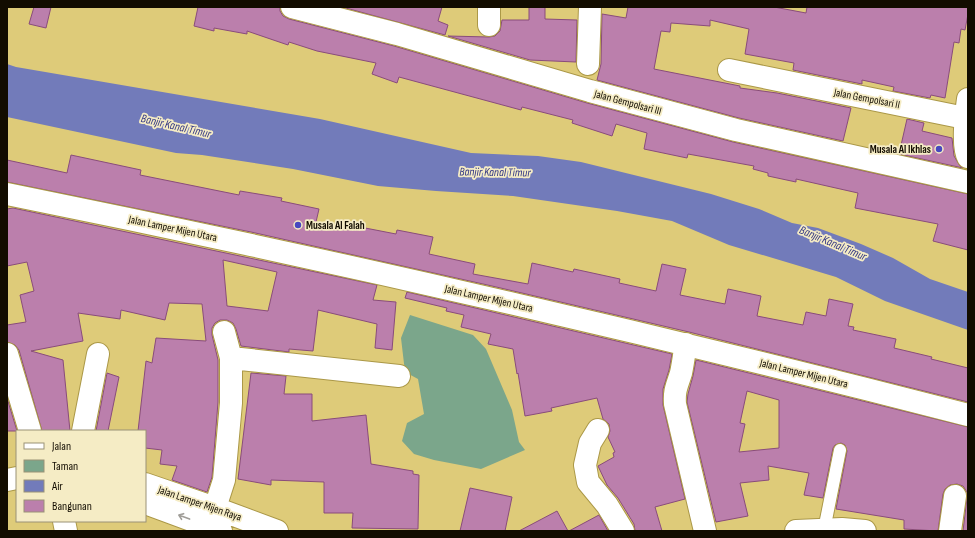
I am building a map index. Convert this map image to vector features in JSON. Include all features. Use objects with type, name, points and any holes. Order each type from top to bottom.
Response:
[{"type":"street","name":"Jalan Gempolsari III","points":[[292,7],[397,34],[590,92],[736,130],[968,182]]},
{"type":"street","points":[[588,64],[590,7]]},
{"type":"street","name":"Jalan Gempolsari II","points":[[729,70],[967,108],[966,151],[968,157]]},
{"type":"street","name":"Jalan Lamper Mijen Utara","points":[[7,194],[180,229],[533,308],[778,366],[968,415]]},
{"type":"street","points":[[215,508],[224,480],[231,403],[231,358],[224,332]]},
{"type":"street","points":[[686,344],[681,373],[676,384],[674,394],[675,404],[705,531]]},
{"type":"street","points":[[7,354],[30,430]]},
{"type":"street","points":[[82,430],[98,354]]},
{"type":"street","points":[[231,358],[399,376]]},
{"type":"street","points":[[598,430],[590,443],[585,465],[588,482],[607,505],[622,531]]},
{"type":"street","name":"Jalan Lamper Mijen Raya","points":[[146,484],[277,531]]},
{"type":"street","points":[[950,531],[955,496]]},
{"type":"street","points":[[146,503],[221,531]]},
{"type":"street","points":[[796,531],[865,531]]},
{"type":"lane","points":[[824,530],[840,450]]},
{"type":"green space","points":[[410,315],[473,335],[486,349],[512,410],[519,442],[525,450],[481,469],[434,460],[414,454],[402,441],[407,423],[424,414],[418,379],[405,372],[401,338]]},
{"type":"water","name":"Banjir Kanal Timur","points":[[7,64],[16,67],[320,119],[471,153],[538,156],[581,162],[711,194],[759,209],[792,223],[818,228],[861,244],[893,258],[930,279],[968,292],[968,330],[885,301],[836,277],[729,245],[672,221],[617,211],[513,196],[378,186],[293,169],[202,155],[176,153],[7,117]]},
{"type":"building","points":[[34,7],[51,7],[46,28],[29,24]]},
{"type":"building","points":[[198,7],[280,7],[280,11],[283,16],[289,19],[394,46],[587,103],[733,142],[968,194],[968,250],[933,241],[938,224],[855,208],[858,193],[796,179],[796,182],[768,176],[768,173],[753,169],[754,166],[688,154],[687,158],[644,149],[647,133],[616,124],[612,136],[572,123],[573,120],[522,107],[521,110],[399,77],[397,83],[372,74],[376,63],[317,51],[289,42],[288,45],[247,31],[247,34],[214,28],[214,31],[194,26]]},
{"type":"building","points":[[342,7],[442,7],[438,21],[448,25],[445,35]]},
{"type":"building","points":[[529,7],[545,7],[545,19],[577,20],[576,62],[530,60],[448,36],[495,36],[500,31],[502,20],[529,20]]},
{"type":"building","points":[[628,7],[774,7],[806,13],[807,7],[968,7],[968,14],[965,30],[961,29],[959,43],[954,42],[945,98],[931,95],[930,98],[893,91],[894,87],[862,80],[862,84],[793,70],[794,63],[745,54],[749,29],[710,20],[710,26],[671,23],[670,32],[661,31],[654,69],[740,86],[740,88],[777,93],[851,108],[843,141],[739,118],[597,80],[601,64],[602,14],[626,18]]},
{"type":"building","points":[[907,119],[924,123],[922,131],[952,138],[954,156],[963,168],[899,154]]},
{"type":"building","points":[[71,155],[141,170],[140,175],[239,195],[240,191],[282,198],[281,201],[319,209],[316,222],[354,230],[355,226],[396,234],[397,230],[433,237],[429,254],[475,264],[473,274],[528,284],[532,263],[573,272],[574,269],[620,279],[619,283],[656,291],[662,264],[686,269],[680,295],[725,304],[728,289],[761,296],[757,316],[803,325],[806,312],[826,316],[829,299],[853,304],[848,326],[854,327],[853,330],[896,339],[894,348],[932,357],[931,359],[968,368],[968,402],[689,332],[492,286],[251,232],[7,182],[7,160],[67,173]]},
{"type":"building","points":[[13,208],[377,285],[373,300],[396,302],[392,350],[375,348],[377,324],[318,310],[313,351],[289,349],[289,352],[241,346],[233,323],[227,320],[220,320],[215,323],[212,328],[212,335],[218,360],[218,402],[212,477],[207,492],[172,480],[177,466],[160,464],[162,450],[146,448],[146,430],[138,430],[146,361],[152,363],[156,338],[206,341],[202,304],[169,303],[165,320],[121,310],[120,319],[78,313],[83,341],[31,351],[63,360],[70,430],[42,430],[19,350],[15,345],[7,342],[7,325],[26,322],[20,295],[34,291],[27,262],[7,266],[7,209]],"holes":[[[223,260],[277,272],[268,311],[227,306]]]},
{"type":"building","points":[[407,292],[672,354],[663,389],[663,405],[685,499],[655,507],[662,531],[635,531],[634,524],[618,498],[607,485],[598,466],[614,457],[613,453],[615,452],[608,437],[610,431],[609,424],[603,419],[597,398],[551,408],[552,411],[525,416],[513,349],[488,344],[491,334],[461,327],[464,315],[446,311],[447,308],[405,298]]},
{"type":"building","points":[[696,360],[968,427],[968,531],[963,531],[967,492],[963,486],[957,484],[950,485],[945,489],[938,531],[904,529],[904,520],[836,509],[847,451],[845,445],[841,443],[835,445],[833,448],[823,498],[804,495],[809,473],[768,466],[769,480],[740,483],[748,516],[716,522],[687,402]],"holes":[[[747,391],[779,400],[779,448],[739,452],[745,424],[740,423]]]},
{"type":"building","points":[[107,373],[119,377],[108,430],[96,430]]},
{"type":"building","points":[[251,373],[286,376],[284,394],[312,394],[312,421],[366,415],[371,464],[413,471],[413,474],[419,475],[418,529],[352,528],[353,513],[324,513],[324,482],[271,480],[271,485],[238,479]]},
{"type":"building","points":[[7,398],[17,430],[7,431]]},
{"type":"building","points":[[470,488],[512,497],[505,531],[460,531]]},
{"type":"building","points":[[557,511],[568,531],[519,531]]},
{"type":"building","points":[[599,515],[608,531],[569,531]]},
{"type":"place","name":"Musala Al Ikhlas","points":[[939,149]]},
{"type":"place","name":"Musala Al Falah","points":[[298,225]]}]
